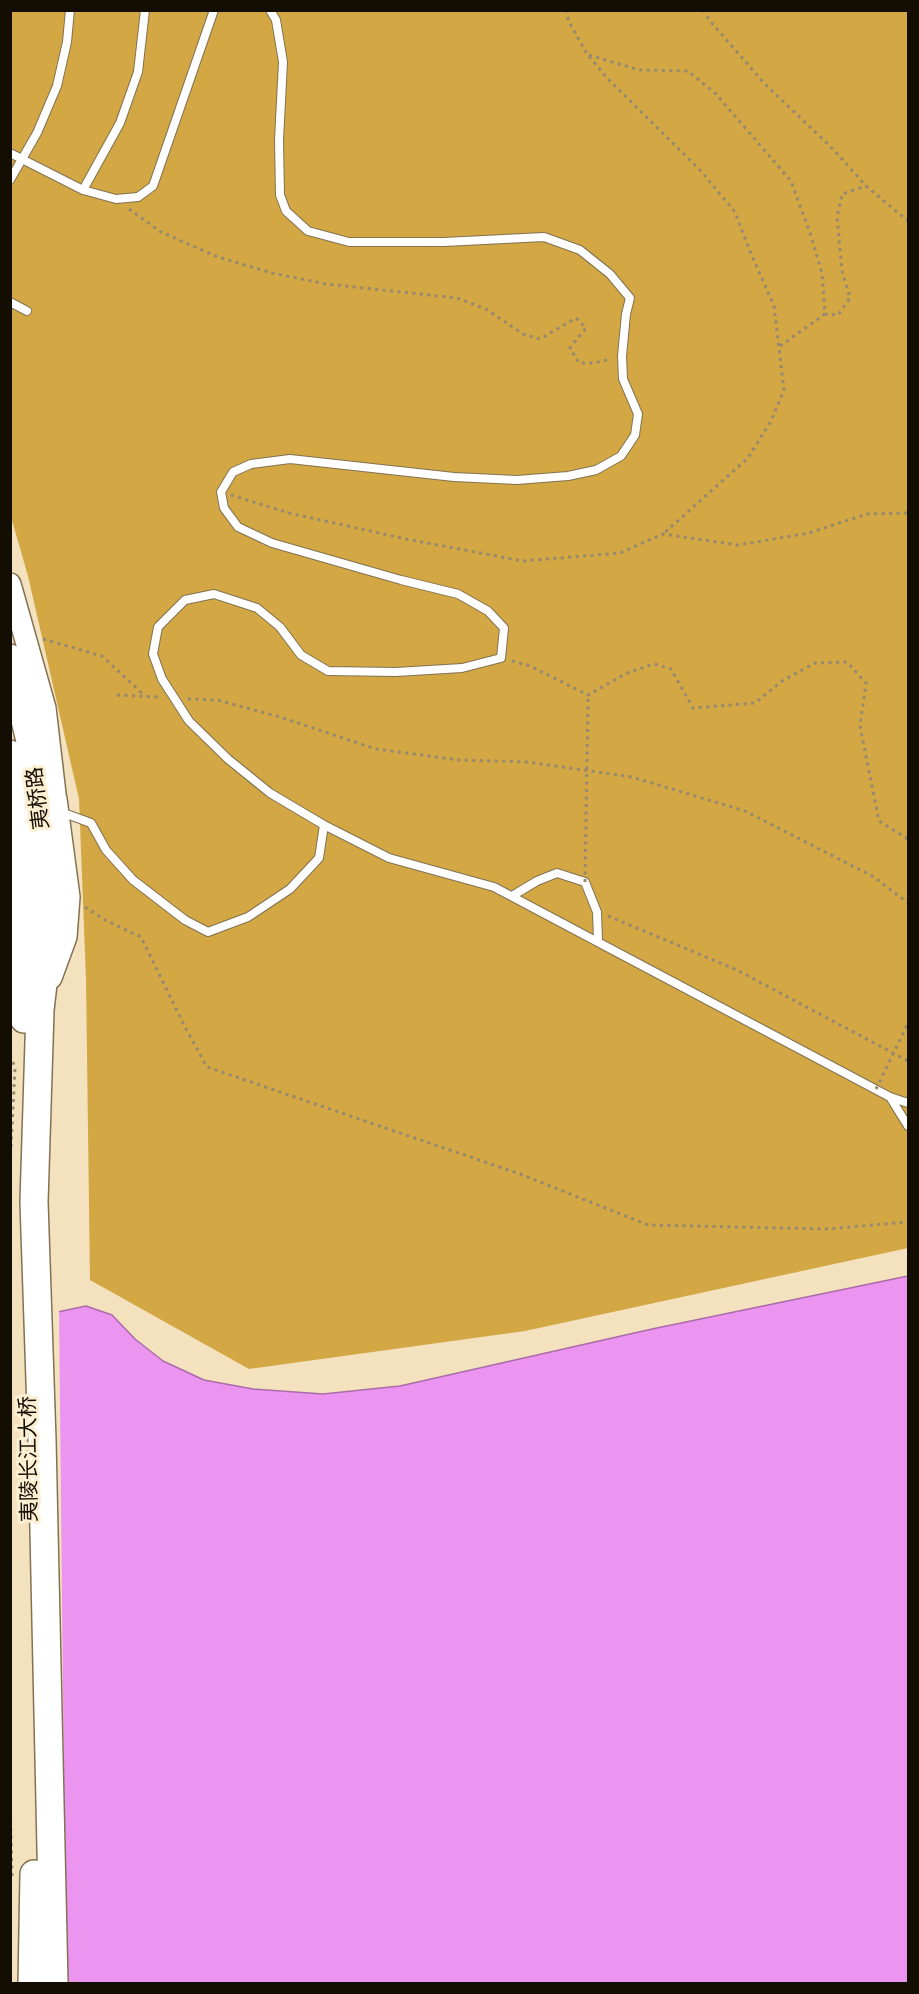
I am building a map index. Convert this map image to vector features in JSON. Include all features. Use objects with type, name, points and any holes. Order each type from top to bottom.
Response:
[{"type":"highway","name":"夷桥路","points":[[10,658],[38,774],[47,884],[36,937]]},
{"type":"highway","name":"夷桥路","points":[[10,754],[36,937]]},
{"type":"highway","name":"夷陵长江大桥","points":[[36,937],[40,1010],[34,1202],[42,1440],[54,1983]]},
{"type":"highway","name":"夷陵长江大桥","points":[[32,1983],[36,1750],[28,1405],[36,937]]},
{"type":"street","points":[[10,584],[45,708],[69,897],[66,937],[40,1010]]},
{"type":"lane","points":[[10,180],[37,133],[57,86],[67,42],[70,10]]},
{"type":"lane","points":[[83,190],[120,123],[138,72],[145,10]]},
{"type":"lane","points":[[10,153],[83,190],[116,199],[138,197],[153,186],[214,10]]},
{"type":"lane","points":[[270,10],[276,20],[283,62],[279,140],[280,195],[286,211],[308,231],[349,242],[444,242],[544,237],[580,250],[610,274],[630,298],[622,356],[623,379],[638,414],[635,435],[621,456],[596,470],[568,476],[517,480],[454,477],[290,459],[251,464],[233,472],[220,492],[224,507],[238,527],[272,543],[400,580],[458,594],[488,611],[504,628],[501,658],[462,668],[396,672],[328,671],[301,655],[280,627],[257,608],[214,594],[185,600],[158,627],[153,654],[162,679],[189,721],[228,759],[270,793],[324,825],[389,858],[494,887],[598,940],[890,1097],[909,1103]]},
{"type":"lane","points":[[10,302],[27,311]]},
{"type":"lane","points":[[57,805],[91,823],[106,850],[133,880],[185,920],[208,932],[248,917],[290,889],[319,858],[324,825]]},
{"type":"lane","points":[[512,896],[537,881],[557,873],[585,882],[597,912],[598,940]]},
{"type":"lane","points":[[890,1097],[909,1125]]},
{"type":"path","points":[[220,492],[301,515],[406,539],[523,561],[620,553],[663,534],[748,458],[771,421],[784,390],[774,306],[735,212],[700,170],[608,79],[587,54],[565,10]]},
{"type":"path","points":[[704,10],[710,21],[764,83],[833,149],[866,186],[909,221]]},
{"type":"path","points":[[587,54],[639,70],[688,71],[716,94],[791,182],[822,273],[825,315]]},
{"type":"path","points":[[779,347],[825,315],[838,315],[850,298],[842,271],[837,216],[842,194],[866,186]]},
{"type":"path","points":[[116,199],[162,232],[218,257],[272,273],[326,284],[457,298],[486,309],[523,334],[540,339],[576,318],[586,328],[570,348],[579,363],[594,363],[622,356]]},
{"type":"path","points":[[663,534],[738,545],[809,533],[867,514],[909,513]]},
{"type":"path","points":[[25,634],[102,656],[146,697]]},
{"type":"path","points":[[501,658],[530,666],[588,695]]},
{"type":"path","points":[[588,695],[627,673],[654,664],[672,669],[693,708],[755,703],[782,681],[815,663],[847,662],[866,683],[860,726],[879,821],[909,839]]},
{"type":"path","points":[[585,882],[588,695]]},
{"type":"path","points":[[117,696],[217,700],[280,717],[376,749],[459,760],[528,762],[632,777],[745,811],[874,877],[909,903]]},
{"type":"path","points":[[69,897],[105,920],[141,937],[185,1027],[207,1066],[520,1174],[648,1225],[826,1228],[909,1222]]},
{"type":"path","points":[[597,912],[737,970],[909,1061]]},
{"type":"path","points":[[876,1089],[909,1023]]},
{"type":"path","points":[[10,1055],[15,1068],[10,1166]]},
{"type":"shaded area","points":[[10,11],[908,11],[908,1248],[525,1331],[249,1369],[90,1280],[86,979],[79,799],[28,576],[11,517]]},
{"type":"shaded area","points":[[908,1276],[908,1983],[11,1983],[10,1318],[86,1306],[112,1315],[135,1339],[163,1361],[204,1380],[253,1389],[323,1394],[400,1386],[652,1329]]},
{"type":"pier","points":[[59,1309],[66,1983],[10,1983],[10,1315]]}]
